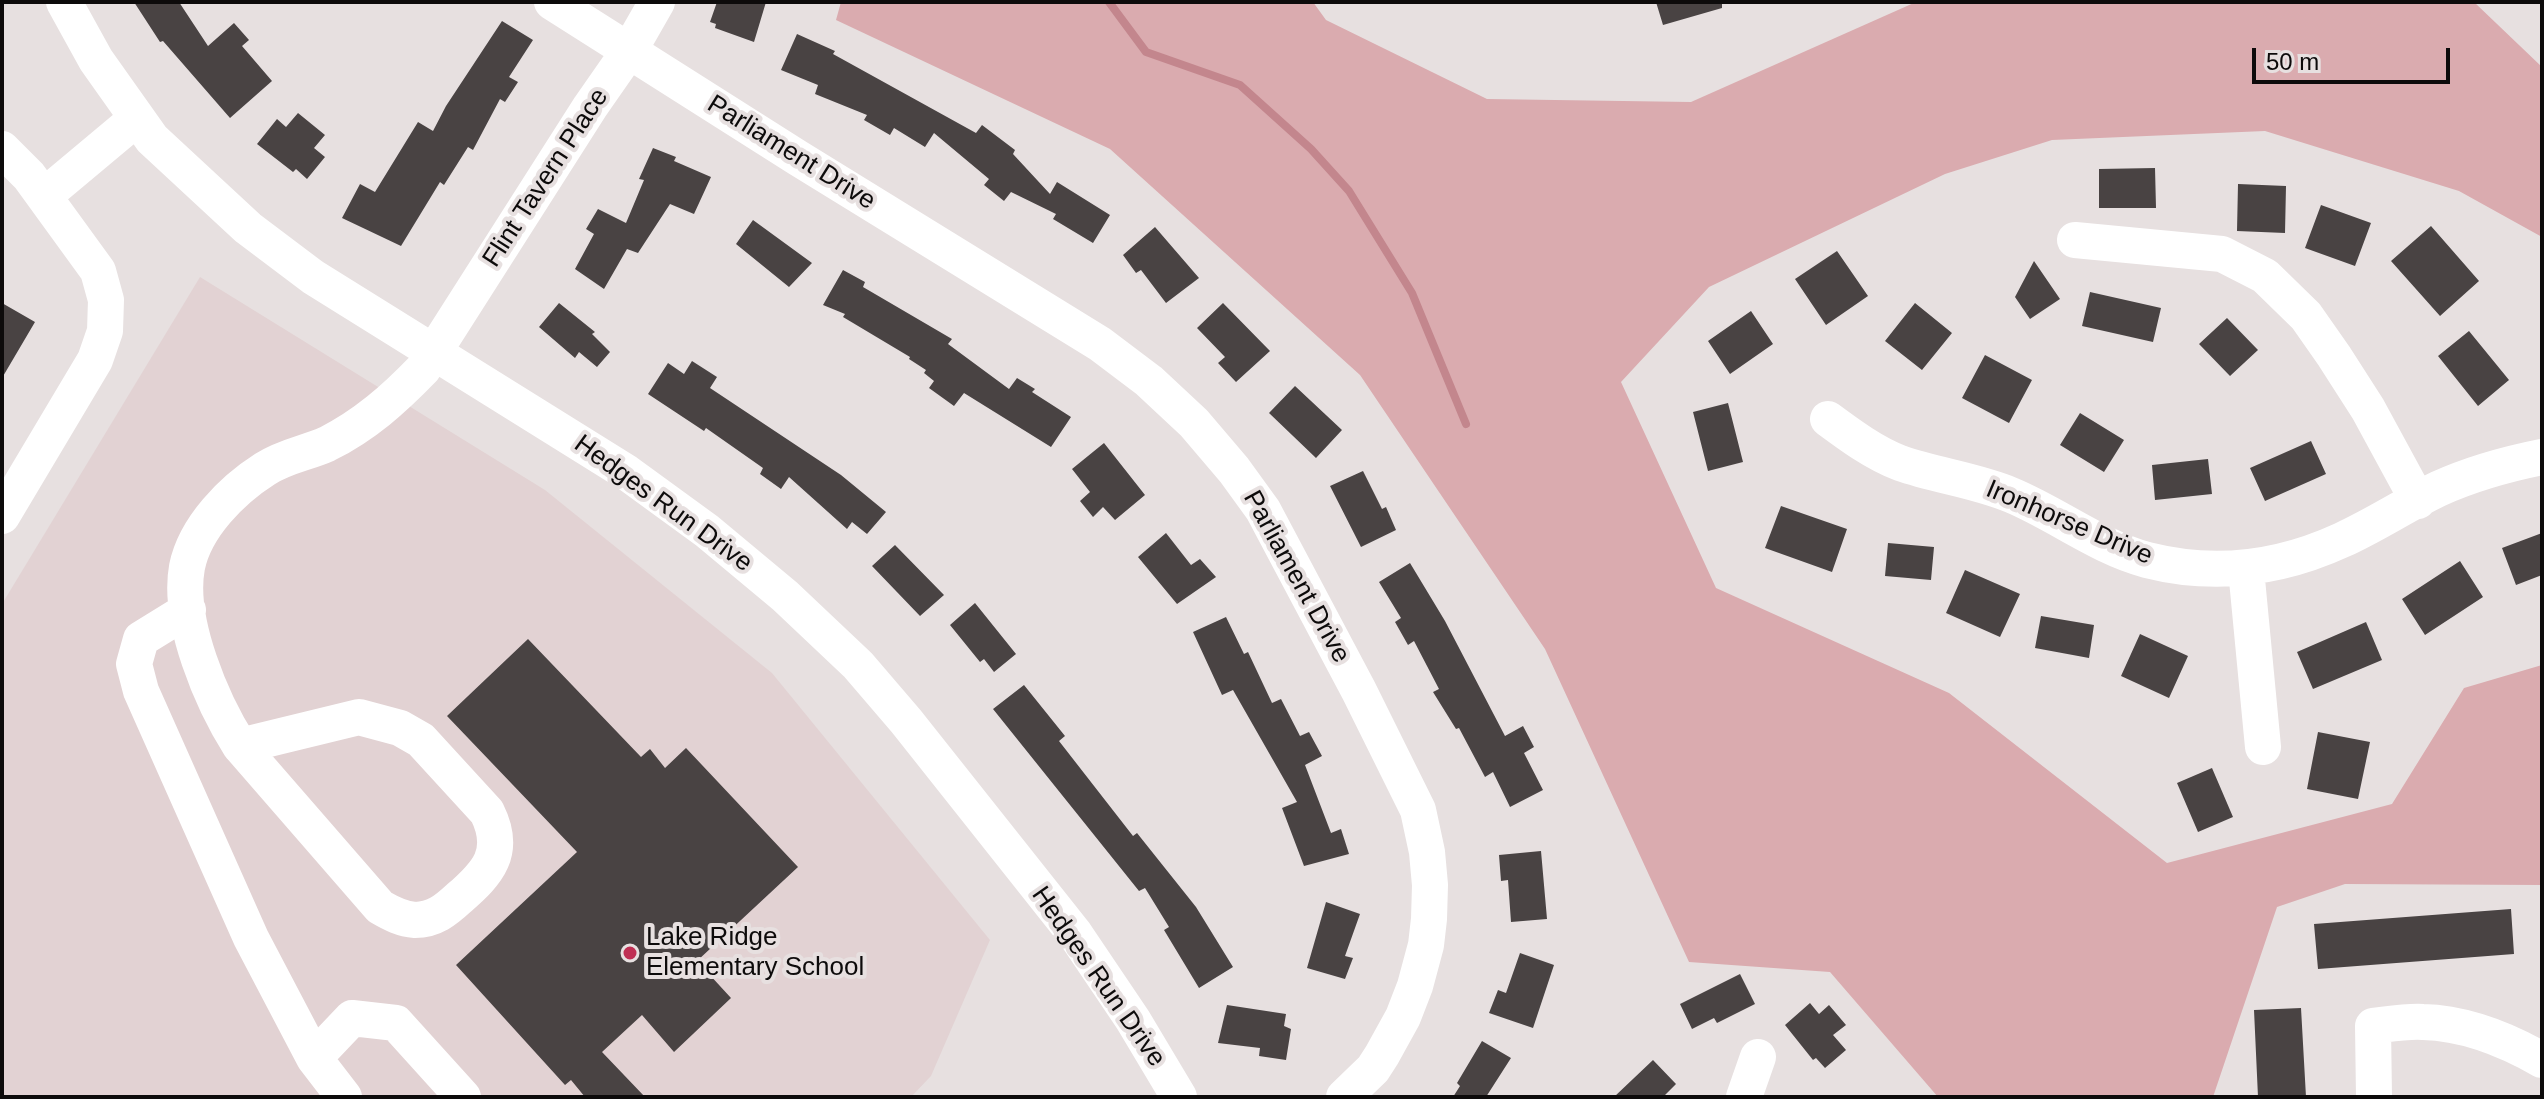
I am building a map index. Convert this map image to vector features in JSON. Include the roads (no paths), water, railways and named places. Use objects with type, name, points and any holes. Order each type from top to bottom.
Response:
[{"type":"street","name":"Hedges Run Drive","points":[[64,2],[96,60],[152,139],[186,174],[248,228],[313,277],[588,447],[707,531],[785,596],[858,665],[1075,934],[1133,1020],[1179,1097]]},
{"type":"street","name":"Parliament Drive","points":[[552,2],[1100,344],[1149,381],[1194,423],[1263,510],[1418,810],[1427,852],[1429,919],[1415,986],[1403,1017],[1382,1055],[1373,1069],[1344,1097]]},
{"type":"street","name":"Flint Tavern Place","points":[[240,746],[359,717],[400,728],[421,740],[487,812],[495,838],[492,861],[483,878],[440,914],[415,920],[397,916],[380,907],[240,746],[211,695],[197,654],[188,610],[187,567],[197,541],[216,513],[239,488],[267,468],[353,430],[388,405],[423,369],[629,51],[657,2]]},
{"type":"street","points":[[44,196],[136,119]]},
{"type":"street","points":[[2,149],[29,176],[98,271],[106,300],[105,331],[95,360],[2,516]]},
{"type":"street","points":[[2075,240],[2222,254],[2265,276],[2306,316],[2334,356],[2368,409],[2418,501]]},
{"type":"street","name":"Ironhorse Drive","points":[[1828,419],[1858,442],[1897,462],[1972,481],[2010,495],[2055,516],[2097,541],[2144,559],[2176,567],[2218,570],[2276,565],[2340,541],[2437,490],[2483,471],[2542,457]]},
{"type":"street","points":[[2246,569],[2263,747]]},
{"type":"street","points":[[188,610],[141,639],[134,664],[141,691],[251,938],[314,1058],[344,1097]]},
{"type":"street","points":[[314,1058],[352,1018],[396,1023],[463,1097]]},
{"type":"street","points":[[2374,1097],[2373,1026],[2423,1021],[2440,1024],[2482,1033],[2542,1060]]},
{"type":"street","points":[[1744,1097],[1758,1057]]},
{"type":"waterway","points":[[1109,2],[1146,52],[1240,85],[1311,149],[1349,191],[1412,293],[1466,424]]},
{"type":"place","name":"Lake Ridge Elementary School","points":[[630,953]]}]
